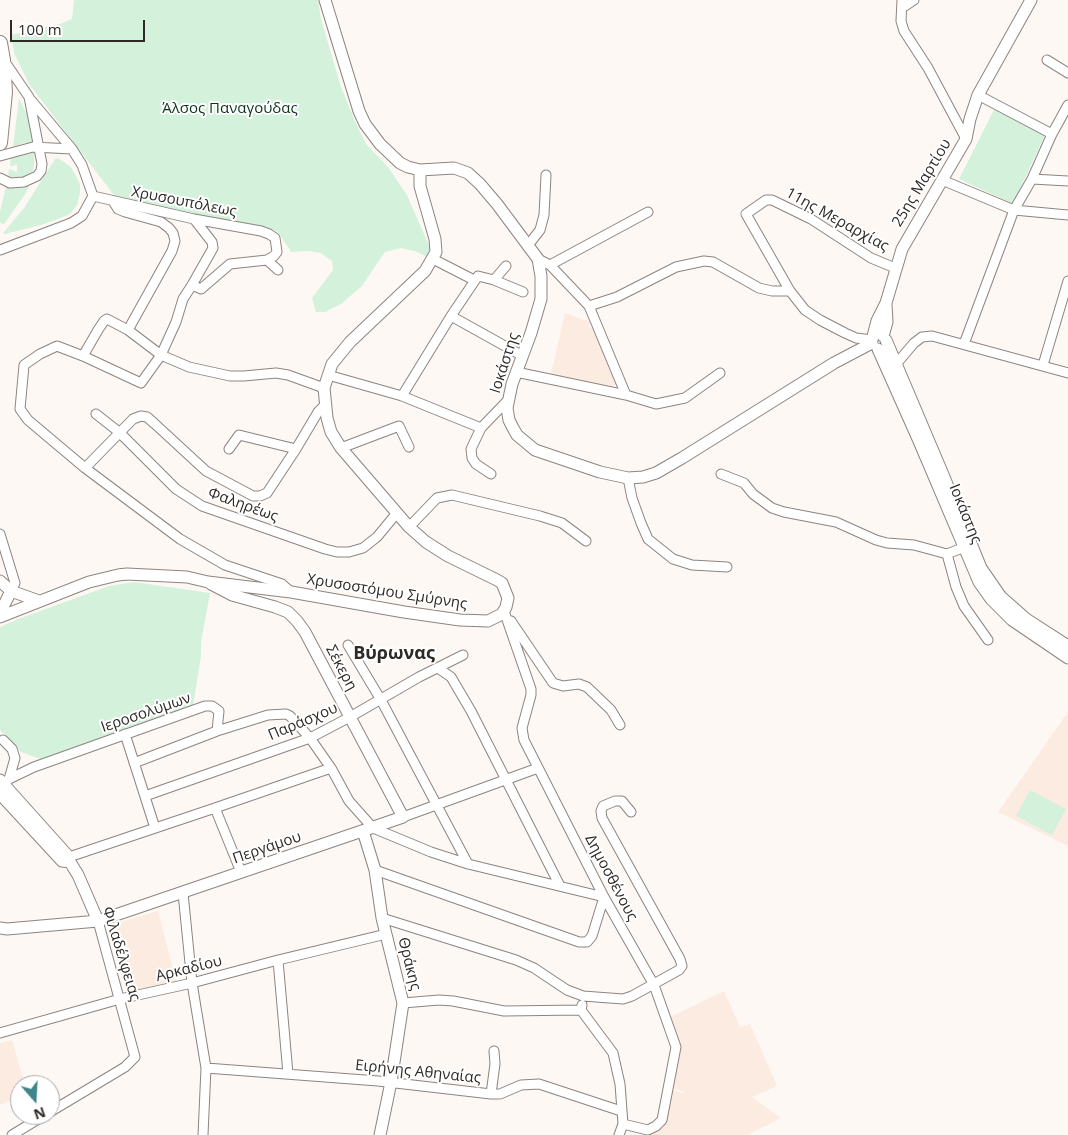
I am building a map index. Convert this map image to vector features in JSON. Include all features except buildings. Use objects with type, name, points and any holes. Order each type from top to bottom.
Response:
[{"type":"main road","points":[[0,43],[5,92],[0,143]]},
{"type":"street","points":[[914,0],[902,4],[901,21],[904,31],[928,68],[966,139]]},
{"type":"street","points":[[1021,0],[1024,12]]},
{"type":"street","name":"25ης Μαρτίου","points":[[878,342],[877,321],[886,303],[895,268],[907,239],[966,139],[978,95],[1031,0]]},
{"type":"street","name":"Ιοκάστης","points":[[325,3],[355,100],[365,124],[380,144],[400,163],[408,167],[420,170],[454,168],[468,173],[480,184],[529,244],[538,259],[541,276],[541,299],[531,333],[521,355],[508,400],[509,420],[518,436],[535,450],[600,472],[628,478],[643,477],[656,473],[834,363],[878,342],[893,369],[919,441],[967,546],[979,582],[991,599],[1012,620],[1068,658]]},
{"type":"street","points":[[0,250],[71,223],[82,216],[93,196],[82,165],[72,149],[29,97],[3,60]]},
{"type":"street","points":[[1047,60],[1068,73]]},
{"type":"street","points":[[978,95],[1052,134]]},
{"type":"street","points":[[0,178],[5,182],[17,183],[30,180],[41,171],[42,164],[29,97]]},
{"type":"street","points":[[964,344],[1014,210],[1032,179],[1052,134],[1068,105]]},
{"type":"street","points":[[0,156],[27,147],[72,149]]},
{"type":"street","points":[[420,170],[420,186],[435,239],[436,252],[425,271],[344,348],[332,364],[324,388],[325,405],[331,432],[341,448],[408,527],[426,542],[448,556],[497,580],[508,594],[508,603],[504,611],[553,683],[563,686],[579,684],[587,687],[611,710],[620,725]]},
{"type":"street","points":[[529,244],[540,230],[544,215],[546,175]]},
{"type":"street","points":[[1032,179],[1068,181]]},
{"type":"street","points":[[942,180],[1014,210],[1068,215]]},
{"type":"street","name":"Χρυσουπόλεως","points":[[93,196],[194,219],[240,226],[269,234],[275,238],[277,252],[267,260]]},
{"type":"street","name":"11ης Μεραρχίας","points":[[878,342],[856,338],[820,320],[805,310],[790,291],[746,215],[766,200],[772,200],[800,213],[871,258],[895,268]]},
{"type":"street","points":[[113,202],[118,209],[125,212],[161,222],[173,233],[175,241],[172,251],[128,330]]},
{"type":"street","points":[[550,265],[648,212]]},
{"type":"street","points":[[194,219],[212,242],[213,248],[183,298],[176,322],[161,355],[141,384],[83,356],[57,346],[40,354],[24,365],[20,408],[28,420],[85,468],[192,546],[225,565],[282,584],[291,592]]},
{"type":"street","points":[[433,259],[474,280]]},
{"type":"street","points":[[538,259],[550,265],[589,306],[626,395]]},
{"type":"street","points":[[192,285],[201,289],[230,264],[267,260],[278,270]]},
{"type":"street","points":[[589,306],[617,297],[665,272],[691,263],[713,262],[740,278],[766,290],[790,291]]},
{"type":"street","points":[[494,280],[506,266]]},
{"type":"street","points":[[402,396],[478,276],[494,280],[523,292]]},
{"type":"street","points":[[1043,366],[1068,281]]},
{"type":"street","points":[[451,316],[521,355]]},
{"type":"street","points":[[83,356],[107,319],[128,330],[161,355],[188,367],[230,376],[276,373],[324,388]]},
{"type":"street","points":[[893,369],[914,343],[922,337],[932,336],[1068,373]]},
{"type":"street","points":[[516,372],[626,395],[656,404],[685,398],[720,373]]},
{"type":"street","points":[[328,375],[402,396],[481,428]]},
{"type":"street","points":[[491,474],[476,464],[472,458],[471,449],[481,428],[508,400]]},
{"type":"street","points":[[85,468],[119,432],[133,419],[141,416],[146,418],[206,471],[253,496],[260,496],[267,493],[318,412],[325,405]]},
{"type":"street","name":"Φαληρέως","points":[[96,414],[119,432],[176,489],[202,506],[326,549],[337,552],[349,552],[363,548],[377,537],[396,514]]},
{"type":"street","points":[[341,448],[399,426],[409,447]]},
{"type":"street","points":[[229,449],[239,435],[296,449]]},
{"type":"street","points":[[721,474],[744,483],[753,494],[772,508],[836,522],[887,543],[914,545],[947,554],[967,546]]},
{"type":"street","points":[[628,478],[640,523],[648,539],[673,559],[692,565],[727,567]]},
{"type":"street","points":[[408,527],[437,498],[452,495],[562,523],[586,541]]},
{"type":"street","points":[[0,534],[15,583],[0,613]]},
{"type":"street","name":"Ιοκάστης","points":[[967,546],[1001,597],[1026,618],[1068,646]]},
{"type":"street","points":[[947,554],[956,587],[964,606],[988,640]]},
{"type":"street","name":"Χρυσοστόμου Σμύρνης","points":[[0,617],[89,582],[118,575],[187,577],[208,582],[291,592],[404,612],[480,622],[492,620],[504,611]]},
{"type":"street","points":[[0,581],[11,592],[39,601]]},
{"type":"street","name":"Σέκερη","points":[[208,582],[219,590],[276,607],[293,616],[305,632],[403,817]]},
{"type":"street","name":"Δημοσθένους","points":[[504,611],[531,689],[522,734],[604,898],[654,985],[676,1047],[662,1120],[648,1130],[623,1124]]},
{"type":"street","points":[[348,645],[381,700],[468,864]]},
{"type":"street","name":"Παράσχου","points":[[144,796],[310,738],[381,700],[419,677],[463,655]]},
{"type":"street","points":[[438,668],[451,677],[471,711],[560,886]]},
{"type":"street","name":"Ιεροσολύμων","points":[[2,784],[34,767],[208,706],[212,706],[219,711],[218,731]]},
{"type":"street","points":[[134,763],[218,731],[268,715],[279,713],[290,716],[310,738],[331,768],[349,801],[368,829],[468,864],[604,898],[592,936],[587,942],[579,942],[375,870]]},
{"type":"street","points":[[125,734],[155,828]]},
{"type":"street","points":[[2,784],[15,758],[12,749],[3,740]]},
{"type":"street","points":[[70,860],[155,828],[331,768]]},
{"type":"street","name":"Περγάμου","points":[[0,928],[98,921],[438,805],[538,768]]},
{"type":"street","name":"Φιλαδέλφειας","points":[[2,784],[62,861],[70,860],[78,875],[98,921],[134,1057],[126,1067],[60,1106]]},
{"type":"street","points":[[382,918],[516,960],[534,968],[567,990],[583,996],[623,999],[632,996],[654,985],[682,966],[602,818],[601,811],[603,806],[615,801],[622,801],[631,812]]},
{"type":"street","points":[[215,808],[241,872]]},
{"type":"street","name":"Θράκης","points":[[368,829],[382,918],[403,1004],[391,1082],[380,1135]]},
{"type":"street","points":[[183,893],[192,983],[206,1068],[203,1135]]},
{"type":"street","name":"Αρκαδίου","points":[[0,1033],[120,999],[192,983],[386,934]]},
{"type":"street","points":[[278,960],[288,1074]]},
{"type":"street","points":[[583,996],[581,1010],[612,1053],[620,1084],[623,1124],[619,1135]]},
{"type":"street","points":[[403,1004],[439,1000],[504,1011],[581,1010]]},
{"type":"street","points":[[491,1094],[495,1064],[494,1051]]},
{"type":"street","name":"Ειρήνης Αθηναίας","points":[[206,1068],[391,1082],[491,1094],[500,1094],[521,1085],[539,1084],[622,1111]]},
{"type":"street","points":[[12,1135],[28,1125]]},
{"type":"shaded area","points":[[565,313],[590,322],[589,327],[597,331],[619,383],[613,386],[551,374]]},
{"type":"shaded area","points":[[1068,712],[1068,846],[998,812]]},
{"type":"shaded area","points":[[158,911],[176,981],[129,994],[110,925]]},
{"type":"shaded area","points":[[724,991],[740,1027],[750,1024],[777,1086],[752,1097],[781,1118],[747,1135],[646,1135],[664,1127],[659,1116],[666,1088],[682,1093],[686,1091],[666,1087],[679,1050],[666,1019]]},
{"type":"shaded area","points":[[12,1040],[22,1075],[10,1075],[10,1100],[0,1105],[0,1043]]},
{"type":"green space","name":"Άλσος Παναγούδας","points":[[74,0],[318,0],[321,19],[341,87],[355,121],[366,144],[388,167],[407,195],[431,250],[429,258],[415,251],[401,248],[385,252],[362,286],[341,304],[325,312],[316,312],[312,298],[333,270],[332,261],[321,253],[309,251],[291,252],[278,232],[267,227],[117,199],[29,84],[14,53],[11,35],[60,24],[72,19]]},
{"type":"green space","points":[[19,98],[28,117],[36,144],[24,143],[13,147]]},
{"type":"green space","points":[[995,108],[1045,135],[1013,204],[959,179]]},
{"type":"green space","points":[[34,152],[33,171],[21,178],[8,177],[9,169],[17,172],[17,164],[10,166],[11,157]]},
{"type":"green space","points":[[58,158],[71,167],[80,184],[77,205],[70,214],[63,217],[41,225],[3,233],[24,208],[55,159]]},
{"type":"green space","points":[[6,186],[13,188],[29,186],[4,224],[0,223],[0,212]]},
{"type":"green space","points":[[134,582],[210,593],[193,706],[43,760],[21,752],[0,730],[0,627],[109,586]]},
{"type":"green space","points":[[1030,790],[1066,809],[1052,835],[1016,816]]},
{"type":"district","name":"Βύρωνας","points":[[394,654]]}]
